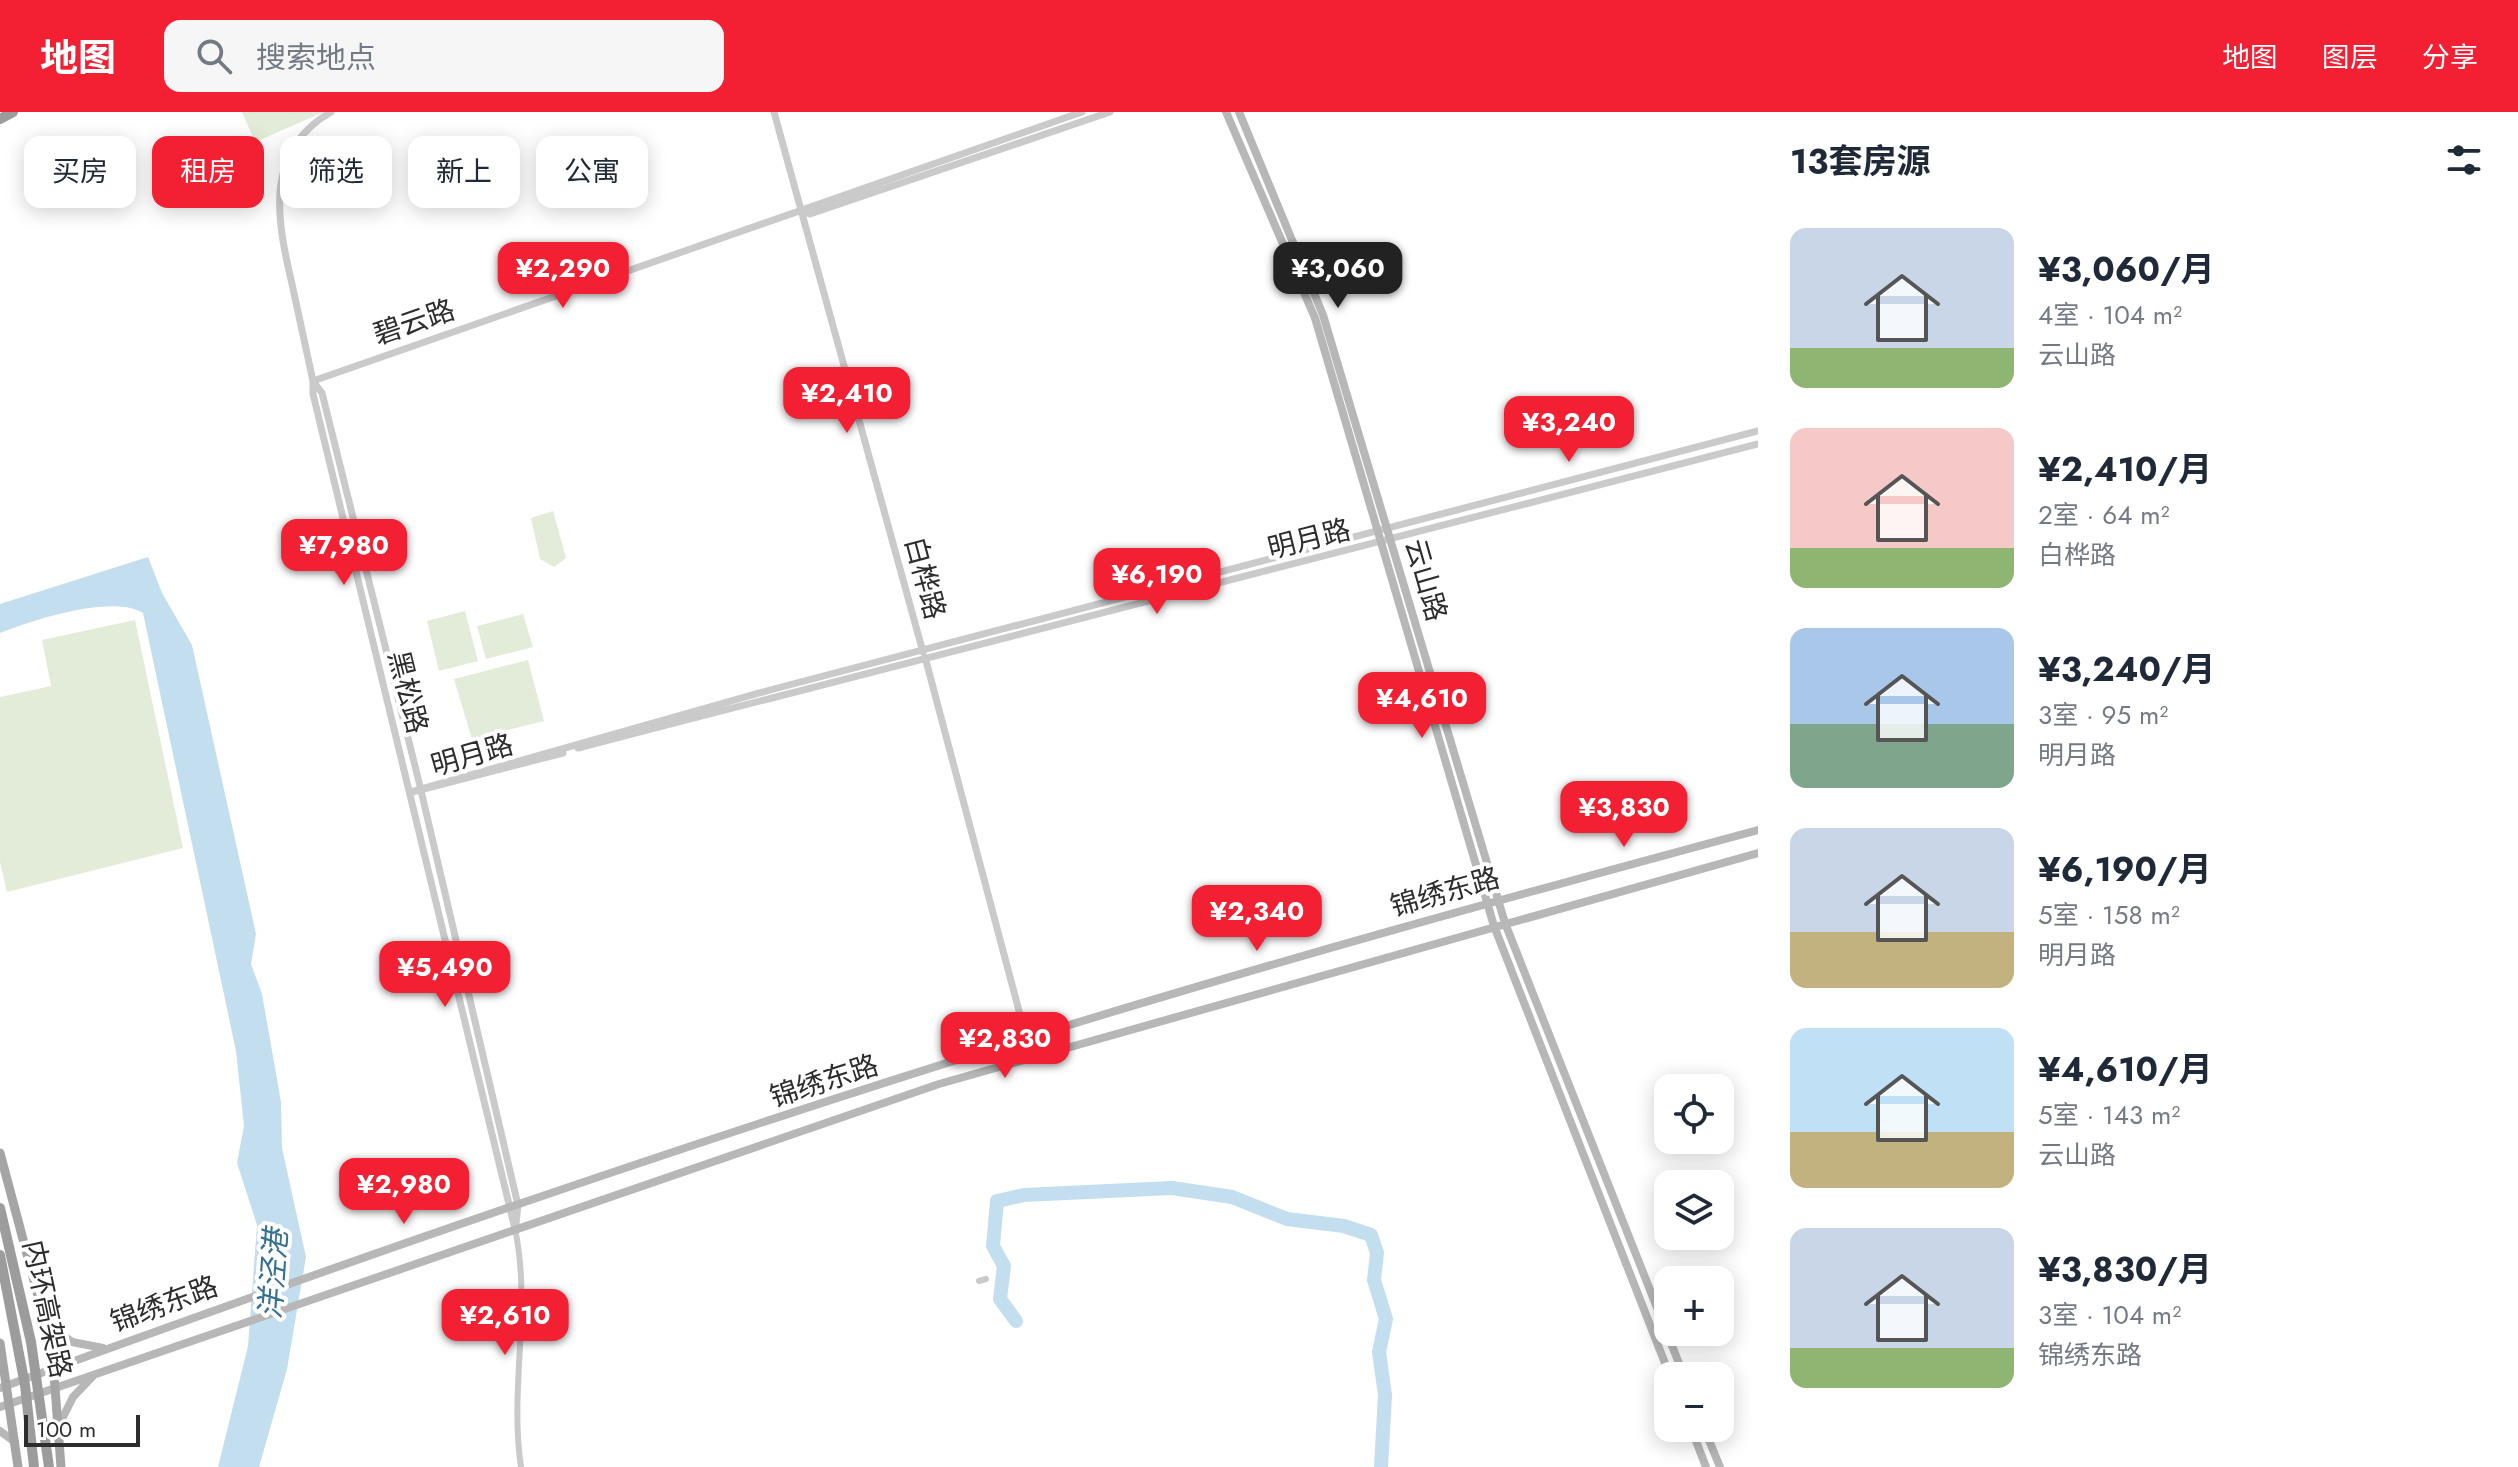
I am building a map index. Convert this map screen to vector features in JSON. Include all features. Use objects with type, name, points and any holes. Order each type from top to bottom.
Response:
[{"type":"highway","points":[[0,119],[13,112]]},
{"type":"highway","name":"内环高架路","points":[[0,1208],[31,1342],[49,1467]]},
{"type":"highway","name":"内环高架路","points":[[0,1255],[25,1385],[34,1467]]},
{"type":"main road","name":"云山路","points":[[1226,112],[1315,318],[1384,529]]},
{"type":"main road","name":"云山路","points":[[1239,112],[1323,315],[1494,926],[1665,1362]]},
{"type":"main road","name":"云山路","points":[[1387,542],[1505,923],[1678,1362]]},
{"type":"main road","name":"锦绣东路","points":[[4,1387],[310,1275],[1026,1038],[1497,900],[1758,830]]},
{"type":"main road","name":"锦绣东路","points":[[0,1407],[925,1088],[1758,853]]},
{"type":"main road","points":[[0,1153],[47,1323],[55,1368],[61,1467]]},
{"type":"main road","points":[[47,1323],[72,1342],[108,1348]]},
{"type":"main road","points":[[0,1350],[4,1387],[11,1404],[18,1467]]},
{"type":"main road","points":[[58,1427],[73,1397],[95,1374]]},
{"type":"main road","points":[[0,1431],[15,1442]]},
{"type":"main road","points":[[1696,1442],[1706,1467]]},
{"type":"main road","points":[[1710,1442],[1720,1467]]},
{"type":"street","name":"黑松路","points":[[331,112],[306,132],[292,152],[278,198],[279,226],[313,381],[313,394],[518,1243],[523,1305],[515,1428],[521,1467]]},
{"type":"street","name":"白桦路","points":[[774,112],[1031,1056]]},
{"type":"street","name":"碧云路","points":[[313,381],[1082,112]]},
{"type":"street","name":"碧云路","points":[[802,211],[810,214],[1110,112]]},
{"type":"street","points":[[313,381],[322,393],[421,790],[518,1205],[515,1229]]},
{"type":"street","name":"明月路","points":[[410,792],[1758,431]]},
{"type":"street","name":"明月路","points":[[924,655],[1387,542],[1758,444]]},
{"type":"green space","points":[[242,112],[324,112],[264,138],[252,136]]},
{"type":"green space","points":[[553,511],[566,558],[554,567],[540,559],[531,518]]},
{"type":"green space","points":[[465,611],[478,661],[439,671],[427,621]]},
{"type":"green space","points":[[523,614],[533,647],[486,659],[477,626]]},
{"type":"green space","points":[[135,620],[183,848],[7,892],[0,862],[0,697],[51,686],[42,640]]},
{"type":"green space","points":[[528,660],[544,721],[472,739],[454,679]]},
{"type":"water","name":"洋泾港","points":[[148,557],[162,593],[192,645],[256,934],[251,964],[262,994],[281,1102],[282,1148],[306,1257],[287,1369],[259,1467],[218,1467],[248,1346],[257,1225],[237,1163],[244,1126],[236,1051],[143,613],[112,606],[93,608],[52,616],[0,633],[0,604]]},
{"type":"waterway","points":[[1016,1321],[1000,1299],[1004,1266],[993,1246],[997,1201],[1024,1195],[1172,1188],[1232,1197],[1287,1219],[1344,1226],[1371,1235],[1377,1253],[1374,1280],[1386,1319],[1379,1352],[1385,1395],[1381,1467]]}]
